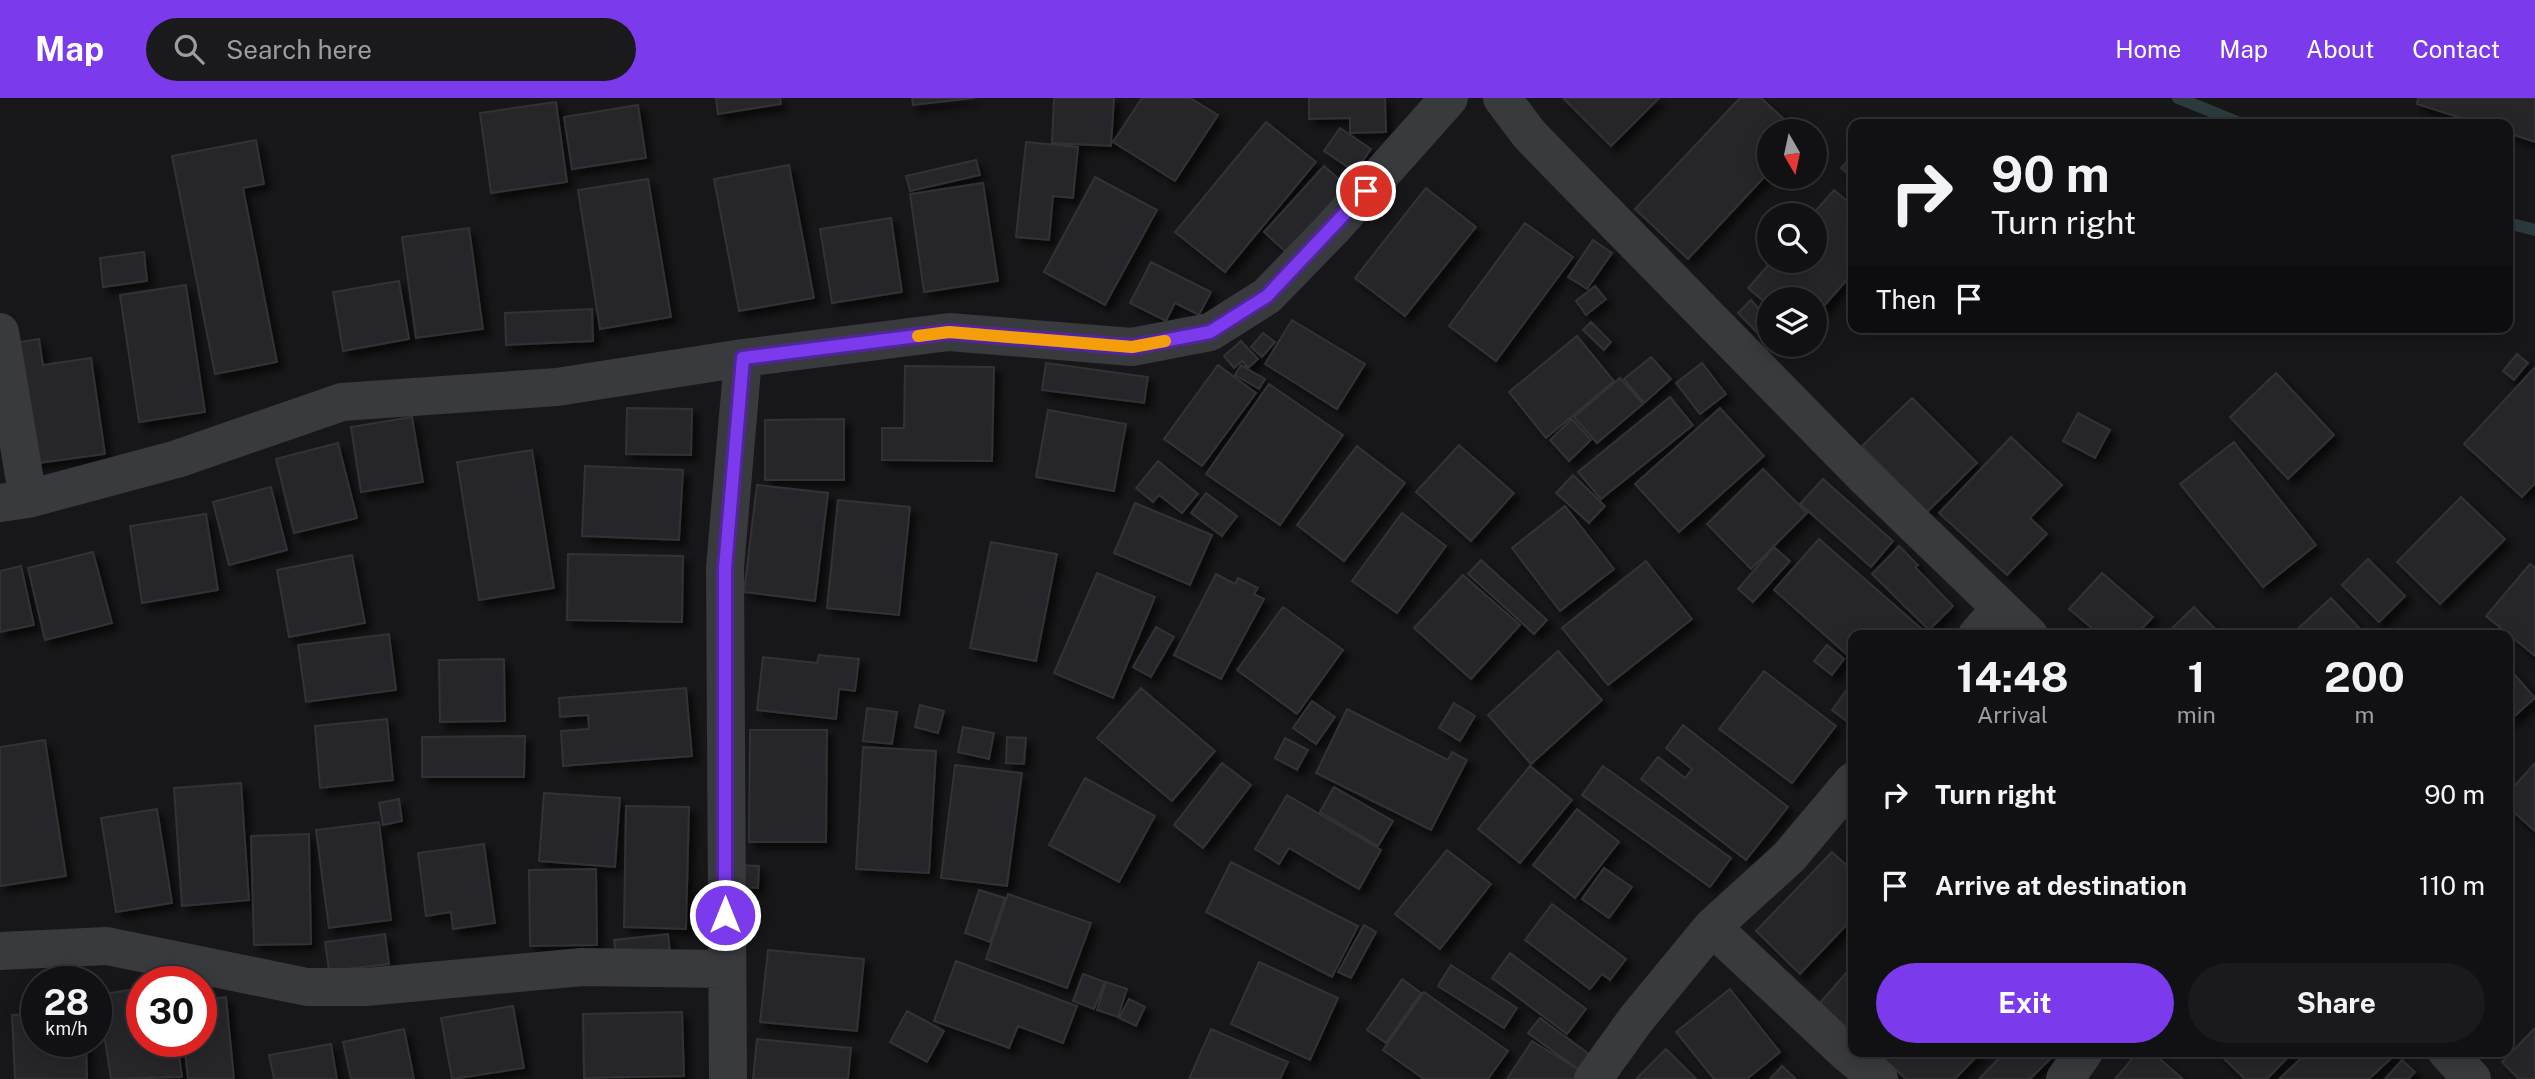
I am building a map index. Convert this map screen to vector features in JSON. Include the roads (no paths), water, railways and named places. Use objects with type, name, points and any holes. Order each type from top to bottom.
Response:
[{"type":"street","points":[[0,332],[14,501],[177,459],[342,402],[557,387],[743,358],[949,332],[1132,347],[1210,332],[1267,296],[1333,228],[1449,98]]},
{"type":"street","points":[[1502,98],[1529,134],[1864,476],[1988,622],[2013,630]]},
{"type":"street","points":[[728,1079],[725,969],[725,568],[743,358]]},
{"type":"street","points":[[1593,1079],[1637,1018],[1712,927],[1789,857],[1848,787]]},
{"type":"street","points":[[1712,927],[1848,1054]]},
{"type":"street","points":[[0,951],[107,946],[307,987],[366,987],[582,967],[725,969]]},
{"type":"street","points":[[1852,1057],[1879,1079]]},
{"type":"street","points":[[2065,1079],[2080,1057]]},
{"type":"street","points":[[2452,1057],[2472,1079]]},
{"type":"waterway","points":[[2178,98],[2230,119]]},
{"type":"waterway","points":[[2513,224],[2535,230]]}]
